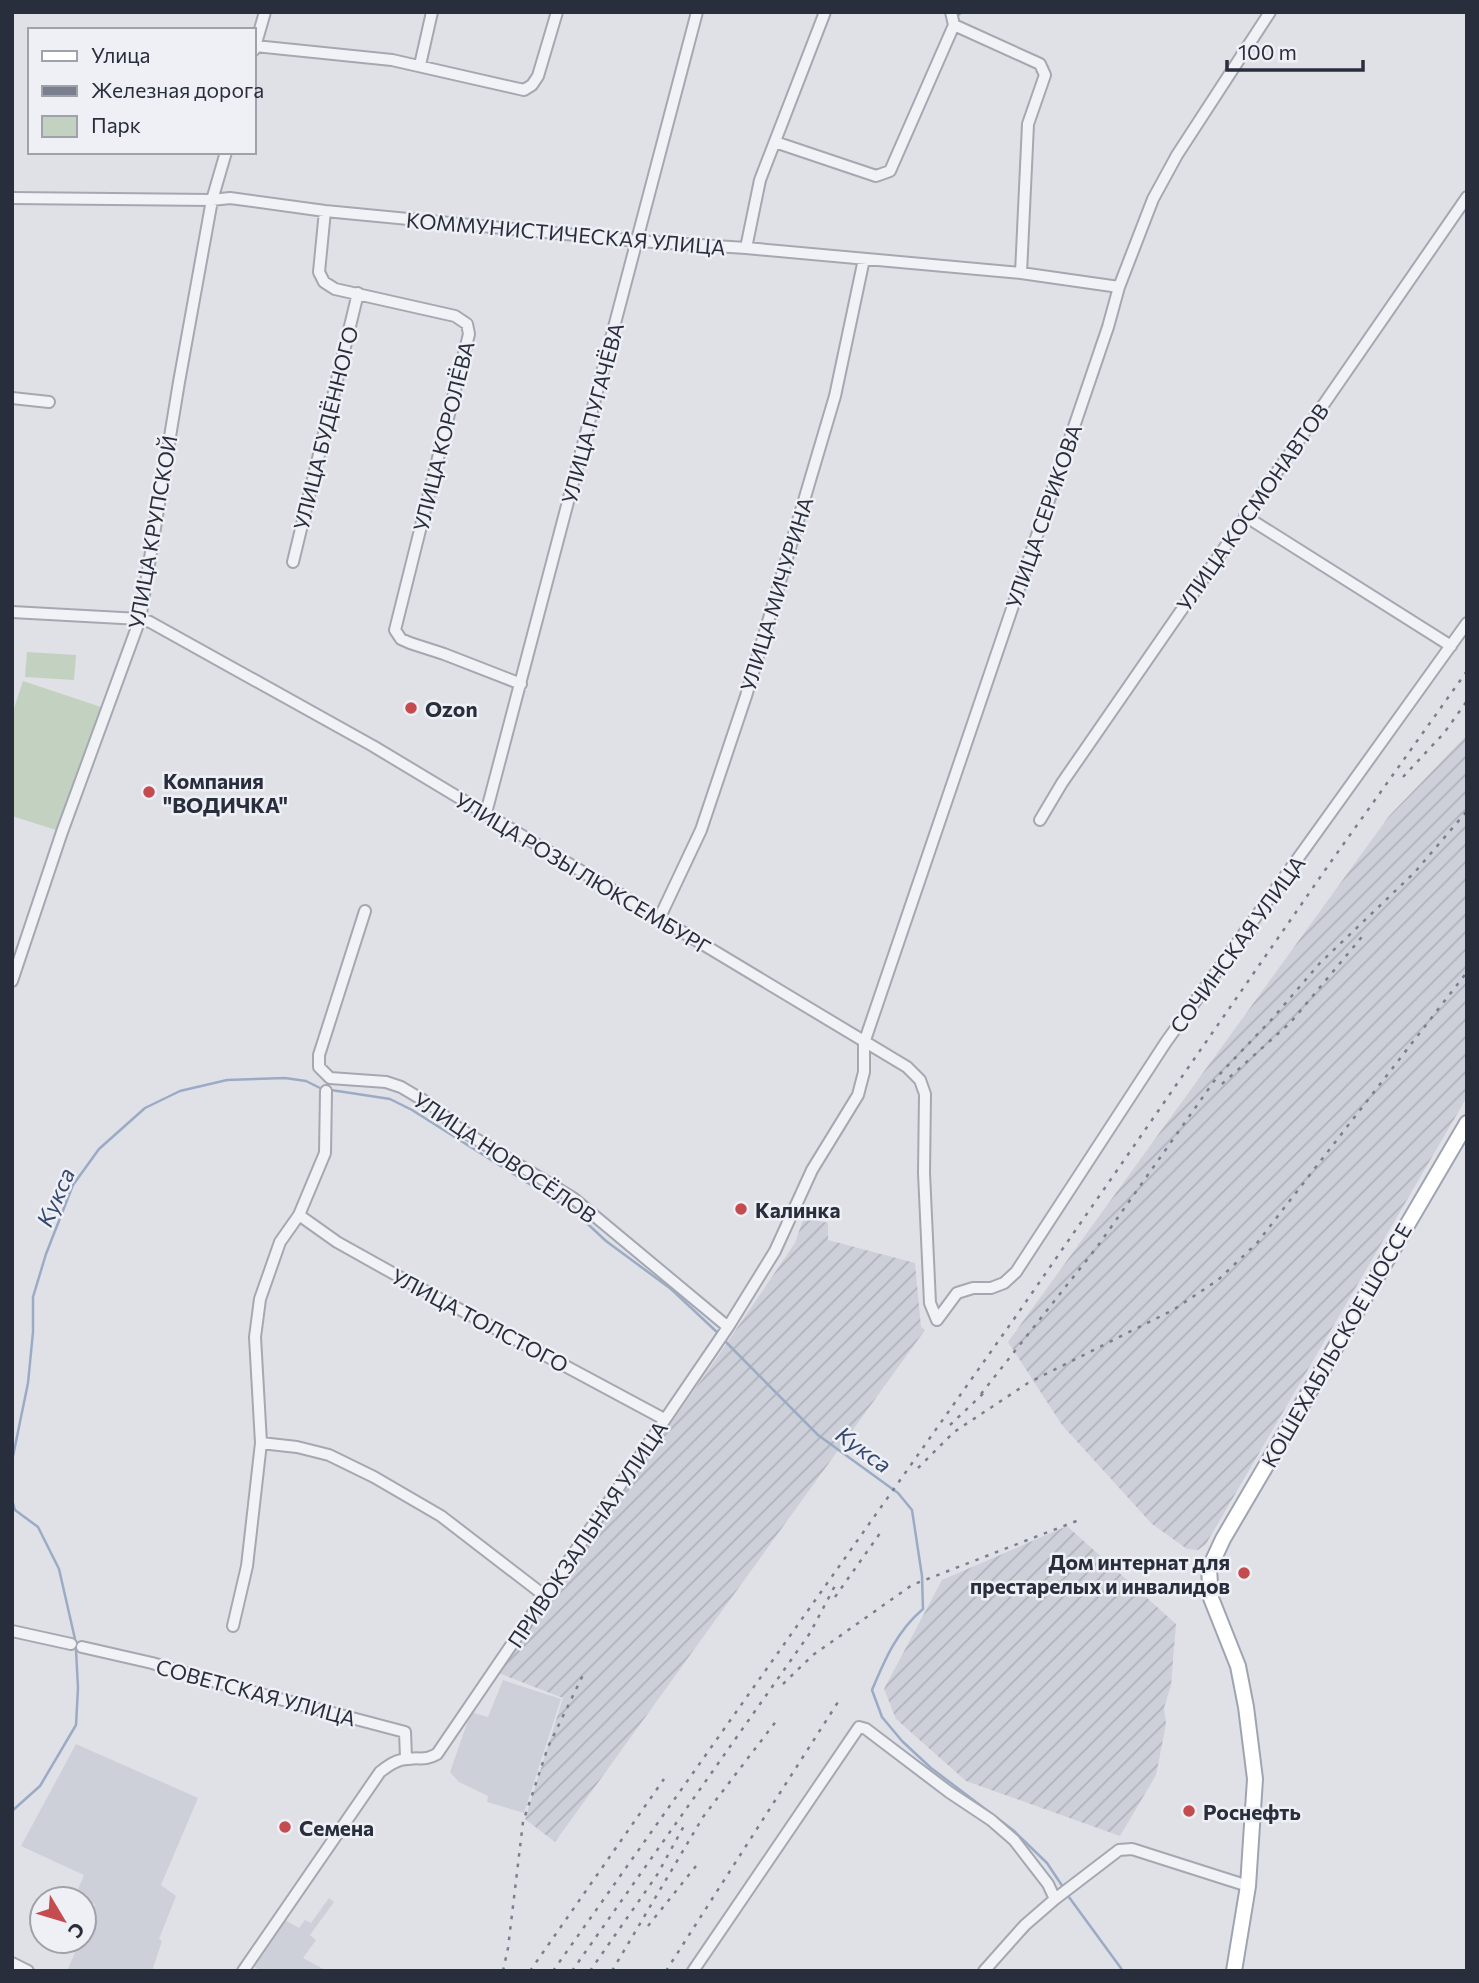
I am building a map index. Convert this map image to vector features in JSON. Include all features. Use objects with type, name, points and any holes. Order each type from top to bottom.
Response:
[{"type":"main road","name":"КОШЕХАБЛЬСКОЕ ШОССЕ","points":[[1248,1886],[1255,1779],[1238,1666],[1211,1598],[1209,1569],[1223,1539],[1467,1123]]},
{"type":"main road","points":[[1234,1971],[1248,1886]]},
{"type":"street","points":[[256,41],[265,12]]},
{"type":"street","points":[[419,65],[432,12]]},
{"type":"street","points":[[256,48],[392,60],[524,90],[532,85],[538,76],[556,12]]},
{"type":"street","name":"УЛИЦА ПУГАЧЁВА","points":[[486,813],[697,12]]},
{"type":"street","points":[[746,248],[760,180],[825,12]]},
{"type":"street","points":[[775,142],[876,176],[890,171],[954,25],[951,12]]},
{"type":"street","name":"УЛИЦА СЕРИКОВА","points":[[864,1043],[1108,327],[1119,287],[1153,199],[1177,155],[1270,12]]},
{"type":"street","points":[[954,25],[1040,64],[1045,75],[1028,124],[1021,273]]},
{"type":"street","name":"УЛИЦА КРУПСКОЙ","points":[[12,981],[62,832],[140,619],[178,382],[212,201],[225,154]]},
{"type":"street","name":"УЛИЦА КОСМОНАВТОВ","points":[[1040,820],[1062,783],[1245,516],[1467,197]]},
{"type":"street","name":"КОММУНИСТИЧЕСКАЯ УЛИЦА","points":[[12,198],[212,201],[230,198],[325,211],[638,241],[1021,273],[1119,287]]},
{"type":"street","name":"УЛИЦА КОРОЛЁВА","points":[[325,211],[319,272],[324,282],[335,289],[455,316],[467,324],[469,334],[396,630],[401,639],[410,643],[521,684]]},
{"type":"street","name":"УЛИЦА МИЧУРИНА","points":[[659,919],[701,830],[750,683],[835,396],[864,259]]},
{"type":"street","name":"УЛИЦА БУДЁННОГО","points":[[293,562],[358,293]]},
{"type":"street","points":[[12,398],[49,402]]},
{"type":"street","points":[[1245,516],[1451,646]]},
{"type":"street","name":"УЛИЦА РОЗЫ ЛЮКСЕМБУРГ","points":[[12,612],[140,619],[150,622],[486,813],[907,1068],[920,1080],[925,1094],[924,1173],[930,1303],[937,1320]]},
{"type":"street","name":"СОЧИНСКАЯ УЛИЦА","points":[[937,1320],[957,1293],[973,1288],[991,1288],[1004,1283],[1016,1272],[1166,1042],[1467,622]]},
{"type":"street","name":"УЛИЦА НОВОСЁЛОВ","points":[[365,911],[319,1055],[319,1067],[330,1078],[386,1082],[401,1087],[433,1106],[458,1128],[573,1198],[724,1333]]},
{"type":"street","name":"ПРИВОКЗАЛЬНАЯ УЛИЦА","points":[[243,1971],[380,1772],[406,1758],[426,1760],[437,1754],[724,1333],[775,1251],[812,1170],[858,1096],[864,1072],[864,1043]]},
{"type":"street","points":[[233,1626],[247,1566],[261,1443],[255,1337],[260,1299],[280,1242],[299,1215],[325,1153],[326,1091]]},
{"type":"street","name":"УЛИЦА ТОЛСТОГО","points":[[299,1215],[337,1242],[664,1419]]},
{"type":"street","points":[[261,1443],[297,1447],[330,1455],[374,1477],[441,1516],[545,1596]]},
{"type":"street","name":"СОВЕТСКАЯ УЛИЦА","points":[[12,1631],[152,1663],[405,1732],[406,1758]]},
{"type":"street","points":[[693,1971],[859,1727],[866,1729],[991,1820],[1014,1840],[1048,1884],[1061,1894]]},
{"type":"street","points":[[984,1971],[1025,1925],[1119,1850],[1132,1849],[1248,1886]]},
{"type":"street","points":[[12,1963],[28,1971]]},
{"type":"shaded area","points":[[1467,735],[1467,1097],[1206,1544],[1198,1550],[1187,1549],[1152,1524],[1062,1425],[1008,1342],[1389,816]]},
{"type":"shaded area","points":[[804,1217],[828,1223],[828,1240],[915,1263],[921,1327],[925,1330],[555,1842],[525,1819],[563,1698],[496,1672],[795,1243]]},
{"type":"shaded area","points":[[1067,1526],[1176,1624],[1171,1685],[1164,1708],[1166,1724],[1156,1775],[1120,1836],[966,1781],[896,1719],[884,1689],[942,1580]]},
{"type":"shaded area","points":[[503,1680],[561,1699],[524,1813],[487,1802],[488,1796],[459,1782],[450,1772],[471,1712],[488,1717]]},
{"type":"shaded area","points":[[76,1744],[198,1798],[161,1885],[176,1896],[159,1939],[162,1941],[152,1971],[67,1971],[74,1955],[98,1955],[98,1885],[80,1885],[84,1875],[21,1846]]},
{"type":"shaded area","points":[[329,1898],[334,1902],[310,1935],[316,1940],[303,1958],[327,1971],[261,1971],[253,1966],[285,1920],[299,1928],[305,1920],[311,1923]]},
{"type":"green space","points":[[27,652],[76,655],[74,680],[25,677]]},
{"type":"green space","points":[[23,681],[101,707],[56,830],[12,816],[12,714]]},
{"type":"waterway","name":"Кукса","points":[[958,15],[962,12]]},
{"type":"waterway","name":"Кукса","points":[[12,1461],[28,1383],[33,1297],[46,1254],[73,1185],[99,1149],[145,1108],[180,1091],[227,1080],[285,1078],[306,1081],[322,1089]]},
{"type":"waterway","name":"Кукса","points":[[331,1090],[390,1099],[412,1110],[577,1214],[606,1241],[671,1289],[719,1334]]},
{"type":"waterway","name":"Кукса","points":[[723,1339],[818,1435],[898,1493],[912,1510],[922,1576],[923,1609],[899,1636],[872,1690],[882,1717],[902,1741],[931,1768],[1013,1830],[1047,1863],[1063,1887]]},
{"type":"waterway","name":"Кукса","points":[[12,1500],[15,1510],[38,1527],[59,1569],[75,1639]]},
{"type":"waterway","name":"Кукса","points":[[12,1811],[40,1786],[76,1725],[76,1650]]},
{"type":"waterway","name":"Кукса","points":[[1066,1893],[1123,1971]]},
{"type":"railway","points":[[553,1971],[1014,1319],[1330,863],[1467,671]]},
{"type":"railway","points":[[1403,777],[1444,733],[1467,701]]},
{"type":"railway","points":[[981,1394],[1097,1247],[1217,1077],[1320,963],[1415,872],[1467,811]]},
{"type":"railway","points":[[1222,1084],[1291,1022],[1366,932]]},
{"type":"railway","points":[[918,1468],[954,1432],[1028,1383],[1173,1310],[1218,1280],[1257,1243],[1467,972]]},
{"type":"railway","points":[[950,1425],[988,1389]]},
{"type":"railway","points":[[783,1684],[813,1655],[912,1585],[1079,1520]]},
{"type":"railway","points":[[835,1597],[883,1529]]},
{"type":"railway","points":[[572,1971],[810,1633],[837,1582]]},
{"type":"railway","points":[[503,1971],[523,1822],[548,1747],[583,1675]]},
{"type":"railway","points":[[666,1971],[840,1699]]},
{"type":"railway","points":[[612,1971],[703,1817],[777,1720]]},
{"type":"railway","points":[[530,1971],[664,1779]]},
{"type":"railway","points":[[590,1971],[657,1875],[685,1824]]},
{"type":"railway","points":[[648,1926],[696,1866]]},
{"type":"place","name":"Ozon","points":[[411,708]]},
{"type":"place","name":"Компания \"ВОДИЧКА\"","points":[[149,792]]},
{"type":"place","name":"Калинка","points":[[741,1209]]},
{"type":"place","name":"Дом интернат для престарелых и инвалидов","points":[[1244,1573]]},
{"type":"place","name":"Роснефть","points":[[1189,1811]]},
{"type":"place","name":"Семена","points":[[285,1827]]}]
